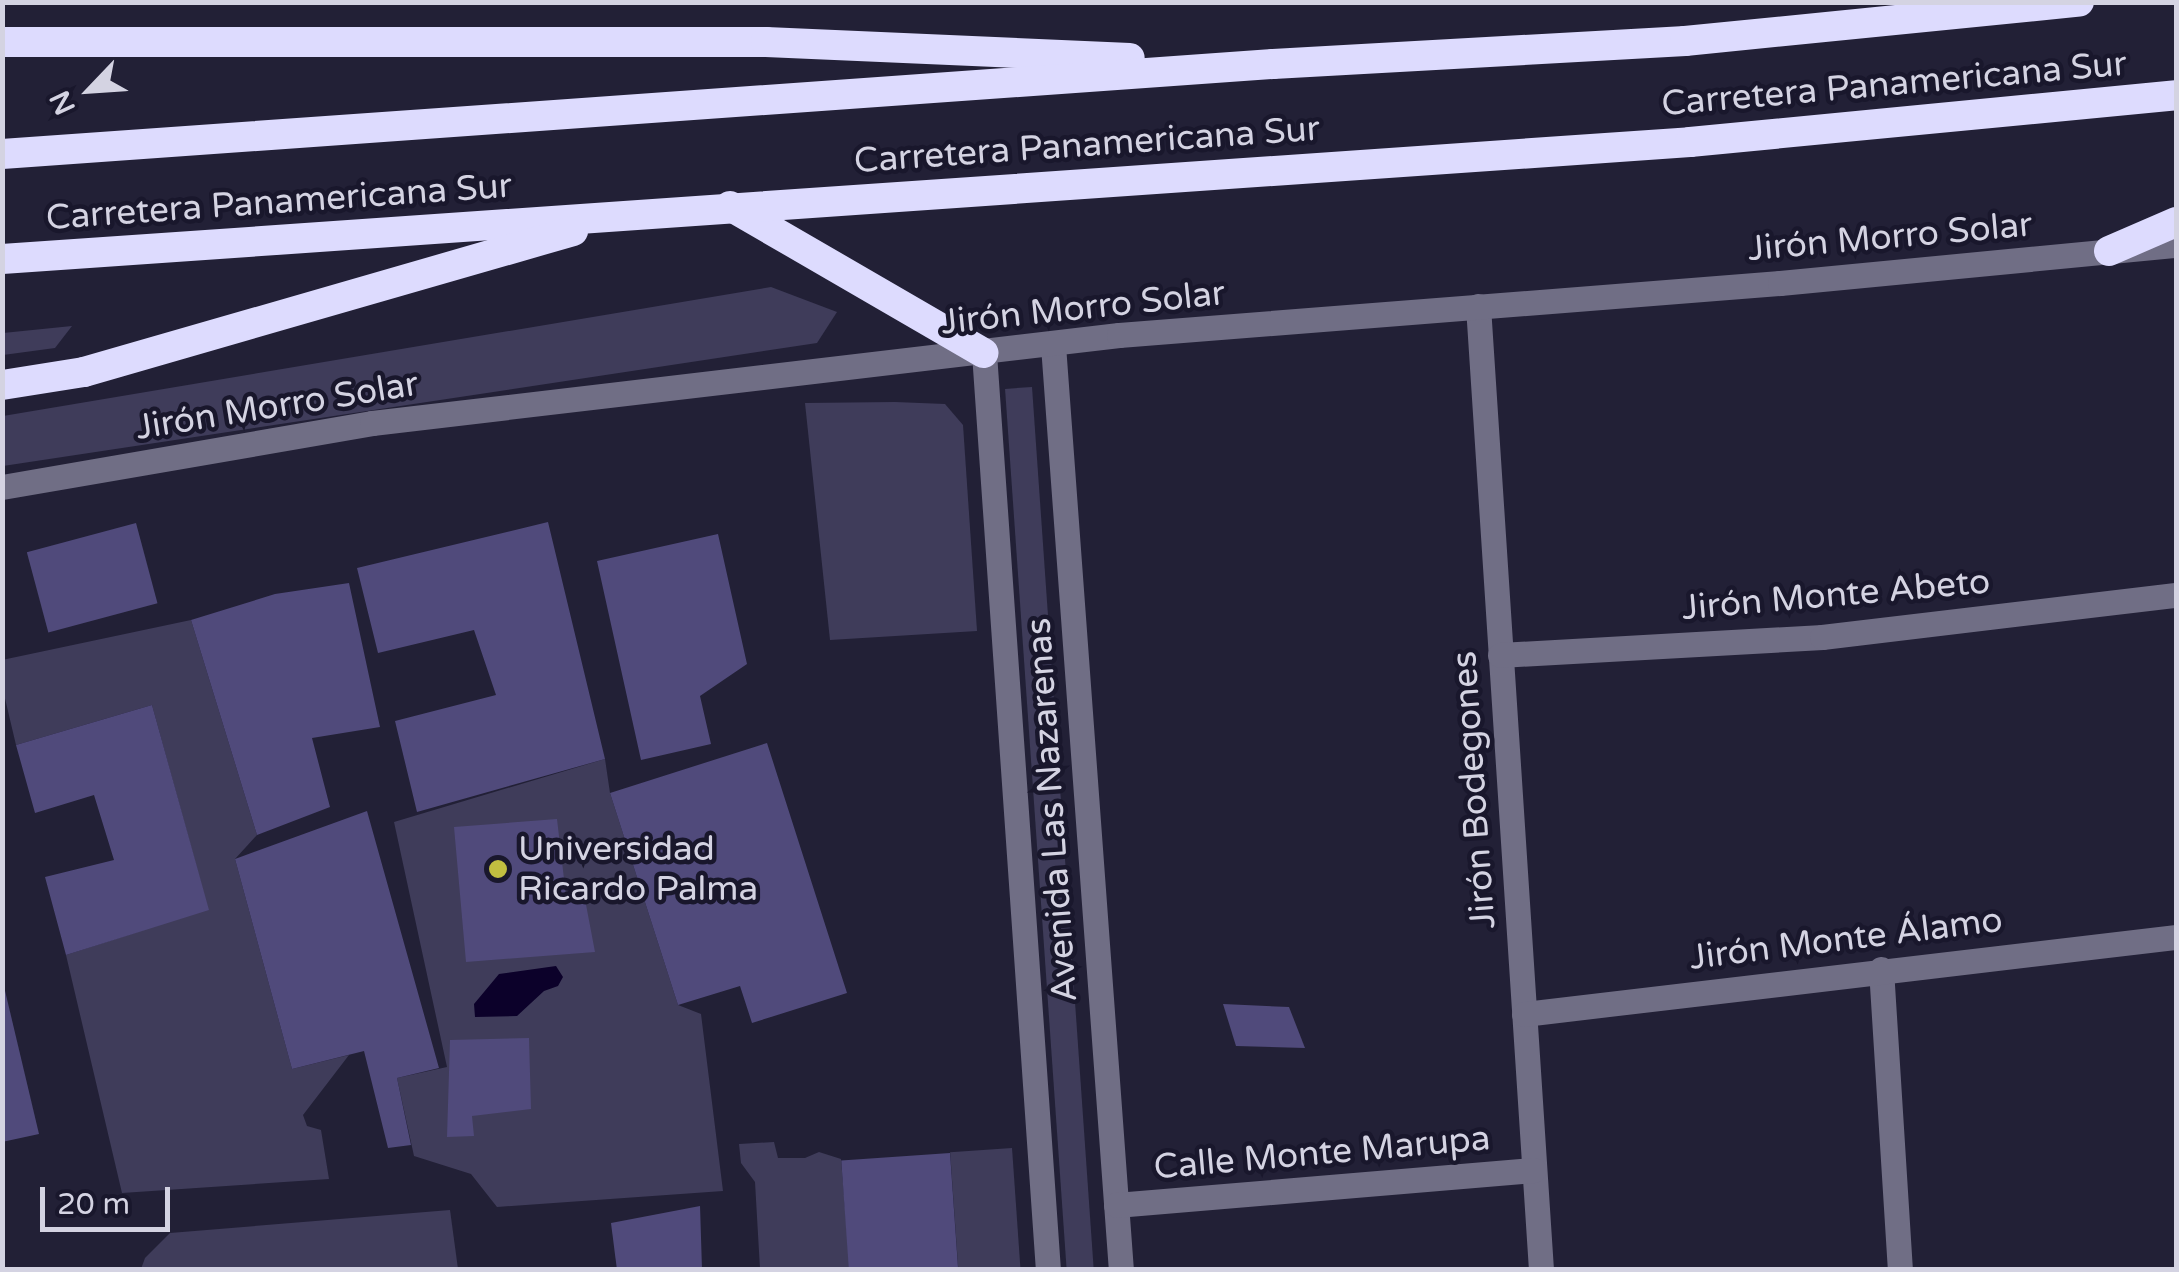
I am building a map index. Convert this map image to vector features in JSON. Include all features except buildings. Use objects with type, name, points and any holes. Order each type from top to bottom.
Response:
[{"type":"highway","name":"Carretera Panamericana Sur","points":[[2,154],[1273,64],[1685,41],[2079,2]]},
{"type":"highway","points":[[2,42],[766,42],[1273,64]]},
{"type":"highway","name":"Carretera Panamericana Sur","points":[[2,259],[1690,142],[2176,95]]},
{"type":"highway","points":[[730,206],[984,354]]},
{"type":"highway","points":[[2,386],[84,372],[635,213]]},
{"type":"highway","points":[[2109,251],[2176,222]]},
{"type":"street","name":"Jirón Morro Solar","points":[[2,487],[372,422],[1119,336],[2176,245]]},
{"type":"street","name":"Jirón Bodegones","points":[[1478,306],[1541,1270]]},
{"type":"street","name":"Avenida Las Nazarenas","points":[[1052,346],[1121,1270]]},
{"type":"street","name":"Avenida Las Nazarenas","points":[[984,354],[1048,1270]]},
{"type":"street","name":"Jirón Monte Abeto","points":[[1500,655],[1822,637],[2176,594]]},
{"type":"street","name":"Jirón Monte Álamo","points":[[1524,1014],[2176,937]]},
{"type":"street","points":[[1881,969],[1900,1270]]},
{"type":"street","name":"Calle Monte Marupa","points":[[1116,1206],[1534,1170]]},
{"type":"shaded area","points":[[771,287],[837,312],[817,343],[3,466],[3,416]]},
{"type":"shaded area","points":[[72,326],[55,348],[3,355],[3,333]]},
{"type":"shaded area","points":[[1032,387],[1094,1269],[1067,1270],[1005,389]]},
{"type":"shaded area","points":[[805,403],[945,404],[963,425],[977,631],[830,640]]},
{"type":"shaded area","points":[[191,620],[257,835],[235,859],[292,1069],[349,1055],[303,1115],[307,1126],[321,1130],[329,1179],[122,1193],[66,955],[208,909],[152,705],[16,745],[3,690],[2,660]]},
{"type":"shaded area","points":[[605,759],[610,793],[678,1005],[701,1014],[723,1191],[497,1207],[471,1174],[414,1156],[397,1078],[447,1067],[394,822]]},
{"type":"shaded area","points":[[556,966],[563,977],[558,986],[544,991],[517,1016],[475,1017],[474,1004],[499,974]]},
{"type":"shaded area","points":[[774,1142],[778,1158],[805,1158],[819,1152],[841,1159],[850,1269],[760,1269],[755,1182],[741,1163],[739,1144]]},
{"type":"shaded area","points":[[1012,1148],[1020,1269],[958,1270],[950,1152]]},
{"type":"shaded area","points":[[450,1210],[458,1269],[141,1269],[145,1258],[170,1233]]},
{"type":"place","name":"Universidad Ricardo Palma","points":[[498,869]]}]
